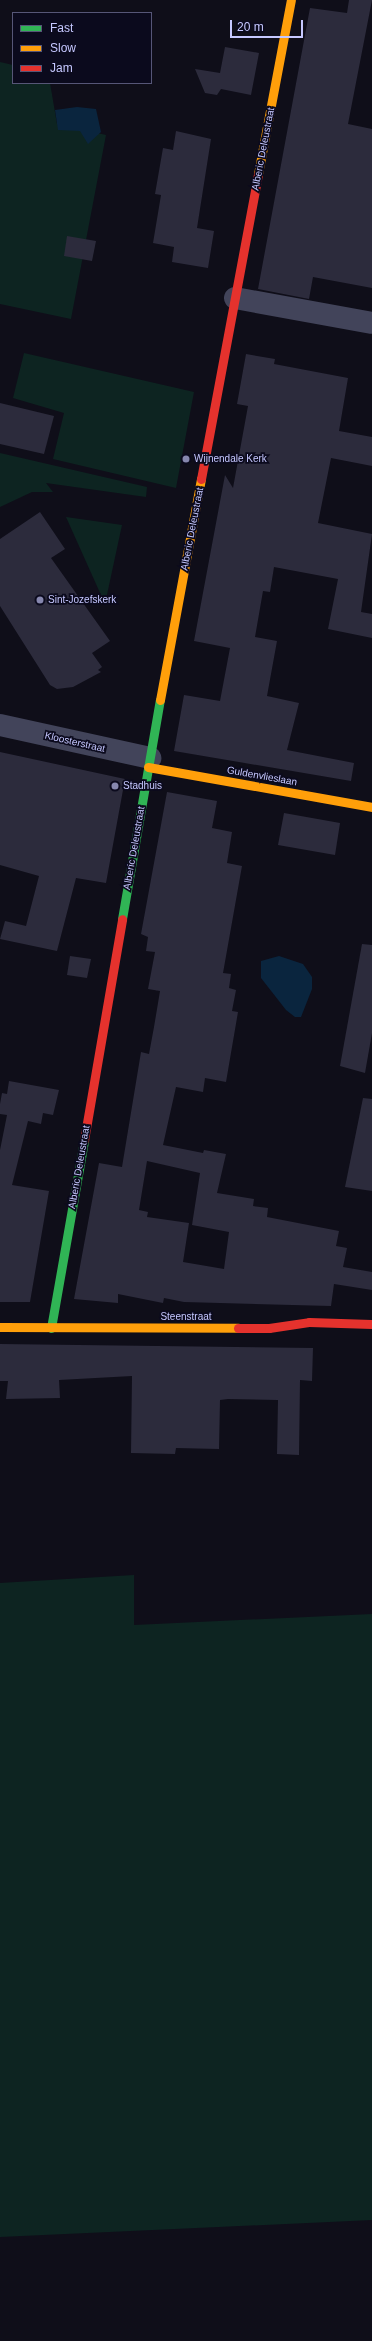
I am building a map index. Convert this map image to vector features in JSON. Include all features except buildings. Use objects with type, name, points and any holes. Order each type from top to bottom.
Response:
[{"type":"street","name":"Alberic Deleustraat","points":[[51,1328],[149,763],[291,0]]},
{"type":"street","points":[[235,298],[372,323]]},
{"type":"street","name":"Kloosterstraat","points":[[0,725],[149,763]]},
{"type":"street","name":"Guldenvlieslaan","points":[[149,763],[372,807]]},
{"type":"street","name":"Steenstraat","points":[[0,1327],[269,1328],[309,1322],[372,1324]]},
{"type":"green space","points":[[0,62],[12,65],[12,84],[50,84],[57,124],[106,135],[71,319],[0,304]]},
{"type":"green space","points":[[24,353],[194,392],[176,488],[53,459],[64,413],[13,398]]},
{"type":"green space","points":[[0,453],[147,487],[146,497],[46,483],[53,492],[32,492],[0,507]]},
{"type":"green space","points":[[66,517],[122,525],[105,604]]},
{"type":"green space","points":[[134,1575],[134,1625],[372,1614],[372,2220],[0,2237],[0,1583]]},
{"type":"water","points":[[77,107],[96,109],[101,132],[88,144],[80,131],[58,130],[55,110]]},
{"type":"water","points":[[279,956],[303,964],[312,977],[312,989],[301,1017],[295,1017],[286,1010],[261,978],[261,961]]},
{"type":"traffic: fast","points":[[122,919],[160,700]]},
{"type":"traffic: fast","points":[[51,1328],[84,1140]]},
{"type":"traffic: slow","points":[[258,174],[291,0]]},
{"type":"traffic: slow","points":[[160,700],[201,479]]},
{"type":"traffic: slow","points":[[148,767],[372,807]]},
{"type":"traffic: slow","points":[[0,1327],[238,1328]]},
{"type":"traffic: jam","points":[[201,479],[258,174]]},
{"type":"traffic: jam","points":[[84,1140],[122,919]]},
{"type":"traffic: jam","points":[[238,1328],[269,1328],[309,1322],[372,1324]]},
{"type":"place","name":"Wijnendale Kerk","points":[[186,459]]},
{"type":"place","name":"Sint-Jozefskerk","points":[[40,600]]},
{"type":"place","name":"Stadhuis","points":[[115,786]]}]
